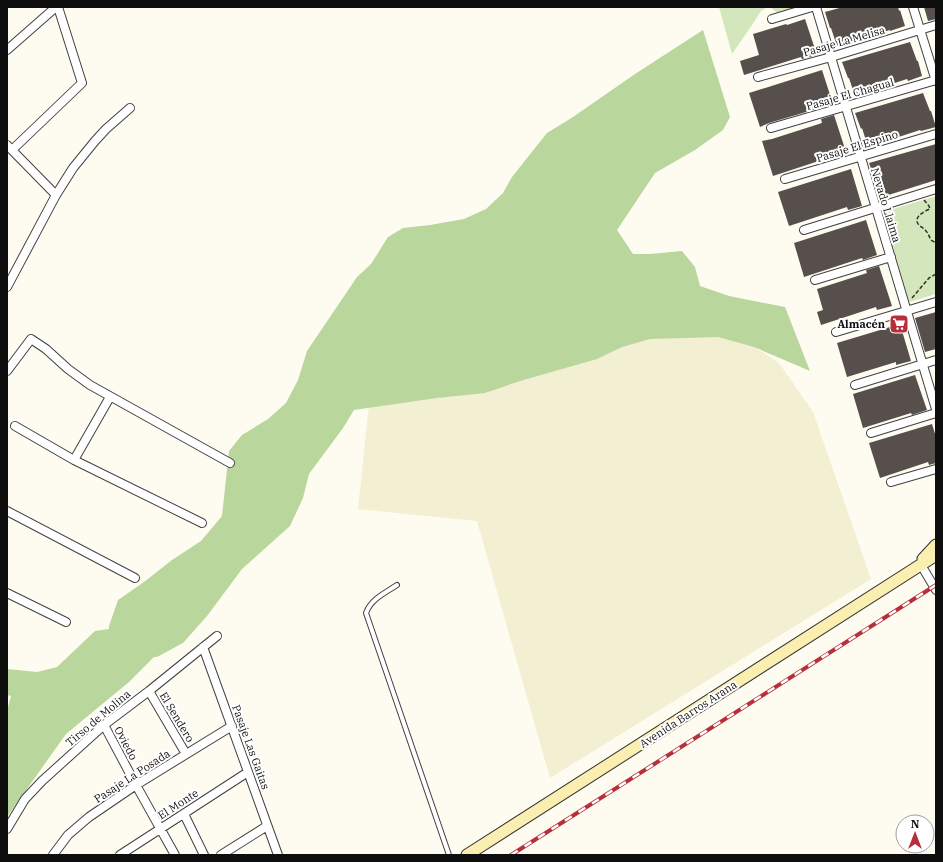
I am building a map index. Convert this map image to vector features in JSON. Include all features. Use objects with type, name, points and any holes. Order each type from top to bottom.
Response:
[{"type":"main road","name":"Avenida Barros Arana","points":[[908,573],[936,545]]},
{"type":"main road","name":"Avenida Barros Arana","points":[[467,855],[936,555]]},
{"type":"street","points":[[7,50],[57,7],[82,83],[9,147],[56,195]]},
{"type":"street","points":[[772,19],[812,7]]},
{"type":"street","name":"Nevado Llaima","points":[[816,7],[936,409]]},
{"type":"street","points":[[913,7],[936,81]]},
{"type":"street","name":"Pasaje La Melisa","points":[[758,77],[831,57],[936,25]]},
{"type":"street","name":"Pasaje El Chagual","points":[[771,128],[936,81]]},
{"type":"street","points":[[7,287],[56,195],[73,168],[106,129],[130,108]]},
{"type":"street","name":"Pasaje El Espino","points":[[785,179],[936,134]]},
{"type":"street","points":[[804,230],[936,189]]},
{"type":"street","points":[[815,280],[890,257]]},
{"type":"street","points":[[836,332],[936,302]]},
{"type":"street","points":[[7,371],[31,339],[46,349],[78,377],[90,385],[230,463]]},
{"type":"street","points":[[855,385],[936,360]]},
{"type":"street","points":[[74,460],[110,397]]},
{"type":"street","points":[[871,433],[936,413]]},
{"type":"street","points":[[15,426],[74,460],[202,523]]},
{"type":"street","points":[[891,482],[936,468]]},
{"type":"street","points":[[7,511],[135,578]]},
{"type":"street","points":[[921,565],[936,590]]},
{"type":"street","points":[[7,593],[66,622]]},
{"type":"street","name":"Tirso de Molina","points":[[7,829],[25,799],[42,780],[104,725],[217,636]]},
{"type":"street","name":"Pasaje Las Gaitas","points":[[202,647],[278,855]]},
{"type":"street","name":"El Sendero","points":[[149,691],[186,754]]},
{"type":"street","name":"Oviedo","points":[[104,725],[175,855]]},
{"type":"street","name":"Pasaje La Posada","points":[[57,853],[68,835],[89,817],[136,785],[232,726]]},
{"type":"street","name":"El Monte","points":[[120,855],[248,772]]},
{"type":"street","points":[[184,814],[204,855]]},
{"type":"street","points":[[221,855],[267,826]]},
{"type":"lane","points":[[397,585],[374,600],[366,613],[449,855]]},
{"type":"path","points":[[920,194],[930,209],[918,216],[917,222],[928,234],[930,240],[936,243]]},
{"type":"path","points":[[907,311],[915,294],[928,278],[936,274]]},
{"type":"shaded area","points":[[703,325],[750,344],[779,363],[813,412],[871,579],[550,778],[477,521],[358,509],[370,395]]},
{"type":"green space","points":[[719,7],[785,7],[793,9],[778,13],[771,8],[766,8],[761,11],[732,54]]},
{"type":"green space","points":[[703,30],[730,117],[723,130],[695,150],[655,173],[617,230],[633,254],[682,251],[695,267],[700,286],[729,296],[785,307],[810,371],[754,347],[718,337],[650,339],[622,347],[597,359],[520,381],[485,393],[437,398],[354,410],[343,428],[309,474],[303,498],[290,526],[242,569],[207,616],[183,643],[157,657],[154,657],[129,682],[66,734],[7,817],[7,711],[11,696],[7,695],[7,669],[37,672],[57,667],[95,631],[109,629],[118,600],[172,560],[201,541],[222,516],[229,451],[242,435],[268,419],[286,403],[298,380],[307,351],[357,277],[371,264],[388,237],[403,228],[464,219],[486,209],[503,193],[512,177],[547,133]]},
{"type":"green space","points":[[936,196],[936,294],[909,302],[883,212]]},
{"type":"building","points":[[843,7],[898,7],[905,26],[837,46],[825,12]]},
{"type":"building","points":[[924,7],[936,7],[936,19],[928,21]]},
{"type":"building","points":[[805,19],[817,55],[802,59],[801,57],[744,75],[740,61],[759,55],[753,34]]},
{"type":"building","points":[[910,42],[918,61],[922,76],[908,81],[907,79],[855,96],[842,62]]},
{"type":"building","points":[[822,70],[833,104],[760,127],[749,93]]},
{"type":"building","points":[[923,93],[936,127],[920,130],[868,147],[855,113]]},
{"type":"building","points":[[834,115],[847,155],[832,159],[831,157],[773,176],[762,141],[822,123],[821,119]]},
{"type":"building","points":[[936,144],[936,180],[882,197],[869,163]]},
{"type":"building","points":[[851,169],[862,206],[848,210],[847,207],[789,226],[778,192]]},
{"type":"building","points":[[866,220],[877,255],[863,260],[862,258],[804,277],[794,243]]},
{"type":"building","points":[[879,266],[892,306],[877,310],[876,307],[821,325],[817,312],[823,310],[817,289],[867,273],[866,270]]},
{"type":"building","points":[[936,312],[936,349],[925,352],[915,318]]},
{"type":"building","points":[[900,324],[911,361],[896,365],[896,362],[847,377],[837,343]]},
{"type":"building","points":[[915,375],[927,410],[912,415],[911,413],[863,428],[853,394]]},
{"type":"building","points":[[932,424],[936,437],[936,463],[929,465],[928,462],[880,478],[869,443]]},
{"type":"railway","points":[[511,855],[936,585]]},
{"type":"place","name":"Almacén","points":[[899,324]]}]
